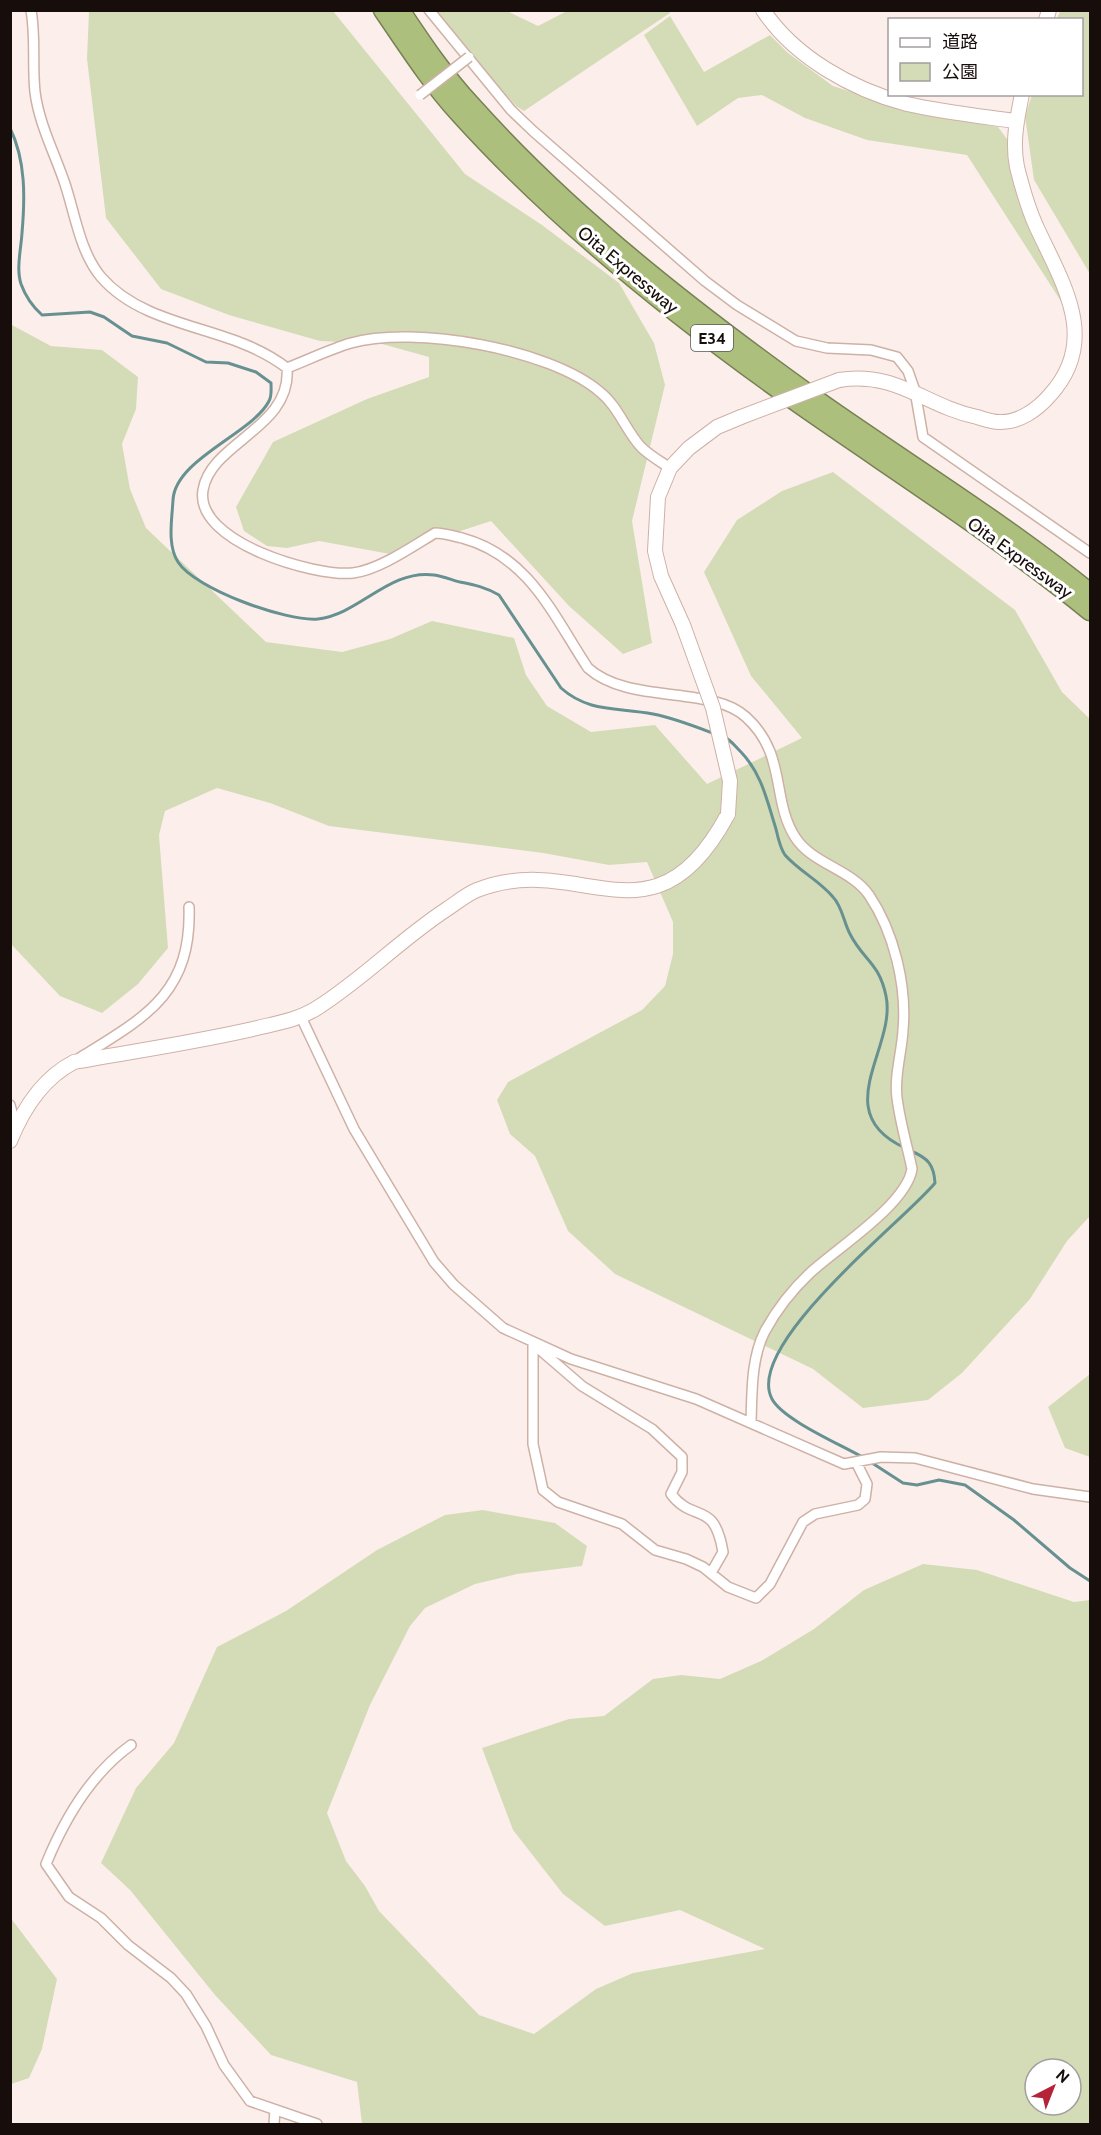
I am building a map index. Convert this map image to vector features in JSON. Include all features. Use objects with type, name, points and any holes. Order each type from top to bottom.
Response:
[{"type":"highway","name":"Oita Expressway","points":[[383,10],[418,63],[457,111],[508,165],[594,242],[722,346],[806,408],[987,532],[1090,611]]},
{"type":"highway","name":"Oita Expressway","points":[[400,10],[469,104],[518,155],[595,226],[766,362],[995,521],[1090,593]]},
{"type":"street","points":[[32,10],[35,43],[35,95],[48,142],[64,181],[81,236],[100,276],[124,298],[150,311],[257,348],[287,368]]},
{"type":"street","points":[[429,10],[511,110],[705,281],[737,305],[796,341],[827,348],[871,350],[897,357],[908,371],[915,391],[923,436],[1090,553]]},
{"type":"street","points":[[763,10],[776,29],[803,53],[853,83],[880,95],[906,104],[1016,122]]},
{"type":"street","points":[[420,95],[469,57]]},
{"type":"street","points":[[74,1062],[223,1035],[301,1017],[343,991],[421,926],[477,890],[523,880],[607,891],[645,890],[675,878],[689,868],[712,844],[728,814],[730,782],[713,708],[683,625],[661,576],[655,550],[658,497],[670,468],[689,448],[717,428],[838,380],[860,376],[915,391],[954,412],[999,422],[1020,418],[1043,403],[1061,384],[1071,366],[1076,344],[1071,306],[1066,285],[1036,226],[1017,164],[1016,122],[1022,96]]},
{"type":"street","points":[[287,368],[350,343],[365,340],[426,337],[471,341],[559,367],[601,392],[641,447],[670,468]]},
{"type":"street","points":[[287,368],[288,383],[284,398],[209,474],[203,490],[204,507],[220,528],[233,539],[257,551],[318,571],[339,573],[356,573],[396,557],[435,533],[478,542],[501,553],[536,587],[588,668],[600,678],[616,685],[721,704],[745,716],[765,739],[779,779],[785,815],[795,837],[804,848],[845,873],[868,894],[884,922],[900,976],[904,1028],[896,1097],[912,1169],[911,1177],[879,1216],[809,1274],[781,1307],[764,1334],[757,1356],[752,1389],[751,1422]]},
{"type":"street","points":[[10,1141],[16,1127],[42,1087],[57,1072],[140,1021],[170,990],[188,940],[189,907]]},
{"type":"street","points":[[301,1017],[354,1129],[434,1262],[454,1285],[502,1328],[533,1343],[637,1382],[696,1399],[844,1464],[881,1457],[915,1458],[1033,1489],[1090,1497]]},
{"type":"street","points":[[10,1105],[16,1127]]},
{"type":"street","points":[[533,1343],[564,1372],[652,1429],[682,1457],[682,1472],[671,1494],[677,1502],[702,1513],[717,1524],[723,1551],[711,1573]]},
{"type":"street","points":[[533,1343],[533,1444],[543,1490],[558,1502],[622,1524],[655,1550],[686,1559],[711,1573],[728,1587],[756,1598],[770,1584],[803,1522],[816,1514],[858,1505],[865,1499],[867,1484],[856,1462]]},
{"type":"street","points":[[131,1745],[88,1789],[59,1833],[46,1864],[69,1897],[101,1918],[128,1945],[171,1978],[186,1994],[239,2090],[249,2101],[317,2124]]},
{"type":"street","points":[[274,2124],[275,2110]]},
{"type":"green space","points":[[668,10],[670,13],[524,111],[516,106],[432,11],[507,11],[538,26],[567,11]]},
{"type":"green space","points":[[89,11],[333,11],[465,174],[542,225],[619,283],[654,343],[665,385],[632,521],[652,643],[623,654],[569,606],[491,521],[390,554],[319,541],[287,548],[267,546],[244,531],[236,507],[273,442],[367,399],[429,377],[429,357],[382,344],[320,341],[229,315],[161,289],[106,218],[87,59]]},
{"type":"green space","points":[[1060,11],[1090,11],[1090,274],[1034,180],[1025,116],[1032,96],[1083,96],[1083,18],[1057,18]]},
{"type":"green space","points":[[670,16],[704,72],[770,35],[788,53],[833,86],[898,107],[998,127],[1007,139],[1014,171],[1066,303],[1064,306],[967,155],[867,140],[805,118],[762,95],[738,98],[697,126],[644,35]]},
{"type":"green space","points":[[10,324],[51,346],[102,350],[138,377],[136,409],[122,444],[130,489],[146,528],[266,642],[342,652],[390,639],[432,621],[514,638],[526,675],[547,706],[591,732],[655,725],[707,784],[802,738],[751,676],[704,572],[737,520],[782,491],[833,472],[1015,610],[1062,692],[1090,719],[1090,1216],[1067,1241],[1030,1299],[962,1373],[928,1400],[863,1408],[813,1369],[615,1274],[568,1231],[535,1156],[510,1134],[497,1100],[508,1082],[642,1010],[665,986],[673,954],[673,922],[647,862],[609,865],[543,853],[329,826],[270,803],[217,788],[165,811],[159,835],[168,948],[138,984],[102,1013],[60,996],[11,944]]},
{"type":"green space","points":[[1090,1374],[1090,1457],[1065,1448],[1048,1407]]},
{"type":"green space","points":[[483,1510],[555,1523],[587,1546],[582,1566],[517,1574],[475,1584],[425,1608],[410,1626],[370,1705],[327,1813],[346,1861],[365,1886],[379,1911],[479,2015],[534,2034],[596,1989],[633,1973],[765,1949],[680,1910],[605,1926],[563,1894],[513,1830],[482,1748],[569,1719],[604,1716],[653,1679],[681,1675],[720,1679],[761,1661],[814,1629],[864,1590],[923,1564],[977,1570],[1074,1602],[1090,1600],[1090,2124],[362,2124],[357,2082],[271,2055],[215,1995],[130,1890],[101,1863],[136,1788],[174,1743],[217,1647],[286,1611],[377,1550],[445,1515]]},
{"type":"green space","points":[[10,1917],[57,1979],[42,2049],[29,2078],[11,2084]]},
{"type":"waterway","points":[[10,128],[19,153],[23,180],[20,278],[27,297],[42,315],[90,312],[104,317],[132,336],[167,343],[206,362],[228,363],[256,372],[271,383],[270,399],[260,413],[200,459],[177,485],[171,523],[172,548],[178,562],[188,572],[203,583],[243,602],[304,619],[318,619],[333,615],[389,585],[418,575],[437,576],[480,587],[499,595],[561,688],[572,696],[582,702],[604,708],[669,718],[715,734]]},
{"type":"waterway","points":[[724,737],[733,743],[754,769],[767,798],[780,846],[785,855],[828,891],[836,901],[855,943],[875,968],[883,985],[887,1016],[870,1078],[868,1098],[871,1116],[882,1133],[905,1148]]},
{"type":"waterway","points":[[864,1458],[814,1432],[778,1407],[772,1399],[769,1376],[781,1348],[803,1317],[831,1285],[935,1183],[929,1163],[922,1156],[911,1151]]},
{"type":"waterway","points":[[869,1461],[903,1483],[917,1485],[939,1480],[965,1485],[1014,1520],[1070,1568],[1090,1581]]}]
